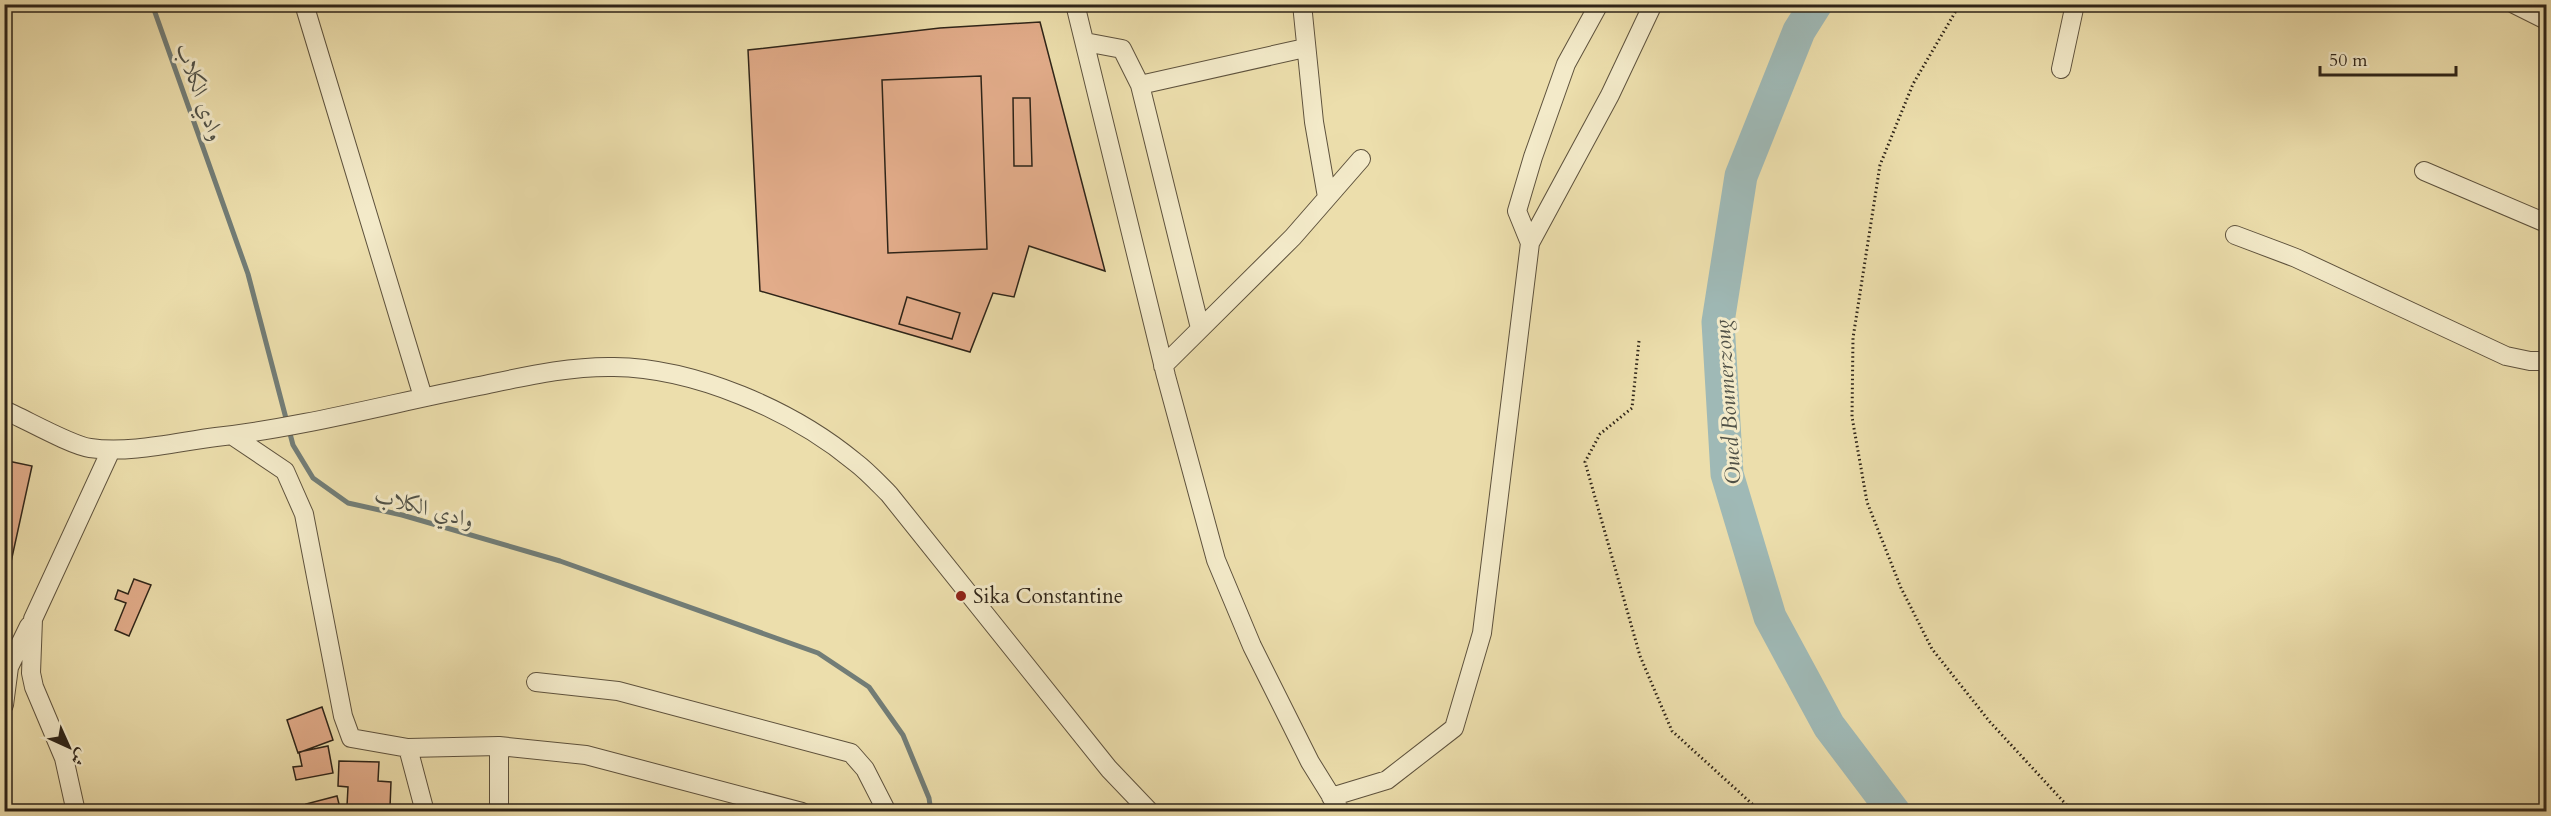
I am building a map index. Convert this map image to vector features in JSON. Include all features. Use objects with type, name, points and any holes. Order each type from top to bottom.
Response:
[{"type":"street","points":[[304,4],[423,397]]},
{"type":"street","points":[[1076,4],[1163,366],[1216,560],[1252,646],[1310,762],[1336,804],[1387,780],[1454,728],[1482,633],[1530,243],[1610,95],[1653,4]]},
{"type":"street","points":[[1302,4],[1314,122],[1327,197]]},
{"type":"street","points":[[1530,243],[1517,212],[1523,189],[1566,64],[1599,4]]},
{"type":"street","points":[[2061,69],[2075,4]]},
{"type":"street","points":[[2514,4],[2547,20]]},
{"type":"street","points":[[1085,42],[1122,49],[1140,85],[1200,328]]},
{"type":"street","points":[[1140,85],[1305,48]]},
{"type":"street","points":[[1163,366],[1293,237],[1361,159]]},
{"type":"street","points":[[2424,171],[2547,223]]},
{"type":"street","points":[[2235,235],[2296,258],[2506,356],[2530,361],[2547,361]]},
{"type":"street","points":[[4,410],[87,447],[111,450],[241,434],[574,369],[614,367],[650,370],[714,386],[758,402],[794,420],[855,462],[889,494],[1109,769],[1150,812]]},
{"type":"street","points":[[241,434],[285,471],[304,514],[343,716],[351,738],[408,748],[499,746],[586,755],[802,812]]},
{"type":"street","points":[[4,705],[9,667],[111,450]]},
{"type":"street","points":[[33,619],[31,673],[34,687],[64,758],[76,812]]},
{"type":"street","points":[[536,682],[618,691],[850,753],[865,769],[887,812]]},
{"type":"street","points":[[499,746],[499,812]]},
{"type":"street","points":[[408,748],[425,812]]},
{"type":"path","points":[[1960,4],[1913,84],[1880,165],[1852,338],[1852,417],[1868,502],[1901,588],[1932,649],[1990,722],[2073,812]]},
{"type":"path","points":[[1639,340],[1632,408],[1600,434],[1585,462],[1640,656],[1672,731],[1761,812]]},
{"type":"building","points":[[1040,22],[1105,271],[1029,246],[1014,297],[993,293],[970,352],[760,291],[748,50],[940,28]]},
{"type":"building","points":[[981,76],[987,249],[888,253],[882,80]]},
{"type":"building","points":[[1013,98],[1030,98],[1032,166],[1014,166]]},
{"type":"building","points":[[907,297],[960,313],[952,339],[899,324]]},
{"type":"building","points":[[8,461],[32,466],[4,594],[4,475]]},
{"type":"building","points":[[134,579],[151,585],[129,636],[115,630],[126,603],[115,599],[118,590],[128,594]]},
{"type":"building","points":[[322,707],[333,740],[298,753],[287,720]]},
{"type":"building","points":[[328,746],[333,773],[296,780],[293,767],[302,766],[299,752]]},
{"type":"building","points":[[339,761],[379,762],[378,781],[391,782],[390,807],[347,806],[348,787],[338,786]]},
{"type":"building","points":[[337,796],[341,812],[308,812],[306,804]]},
{"type":"waterway","name":"وادي الكلاب","points":[[152,4],[248,274],[293,445],[313,478],[348,503],[402,515],[560,561],[818,653],[869,687],[903,735],[929,798],[931,812]]},
{"type":"waterway","name":"Oued Boumerzoug","points":[[1816,4],[1799,31],[1741,176],[1718,322],[1727,474],[1770,617],[1829,726],[1894,812]]},
{"type":"place","name":"Sika Constantine","points":[[961,596]]}]
